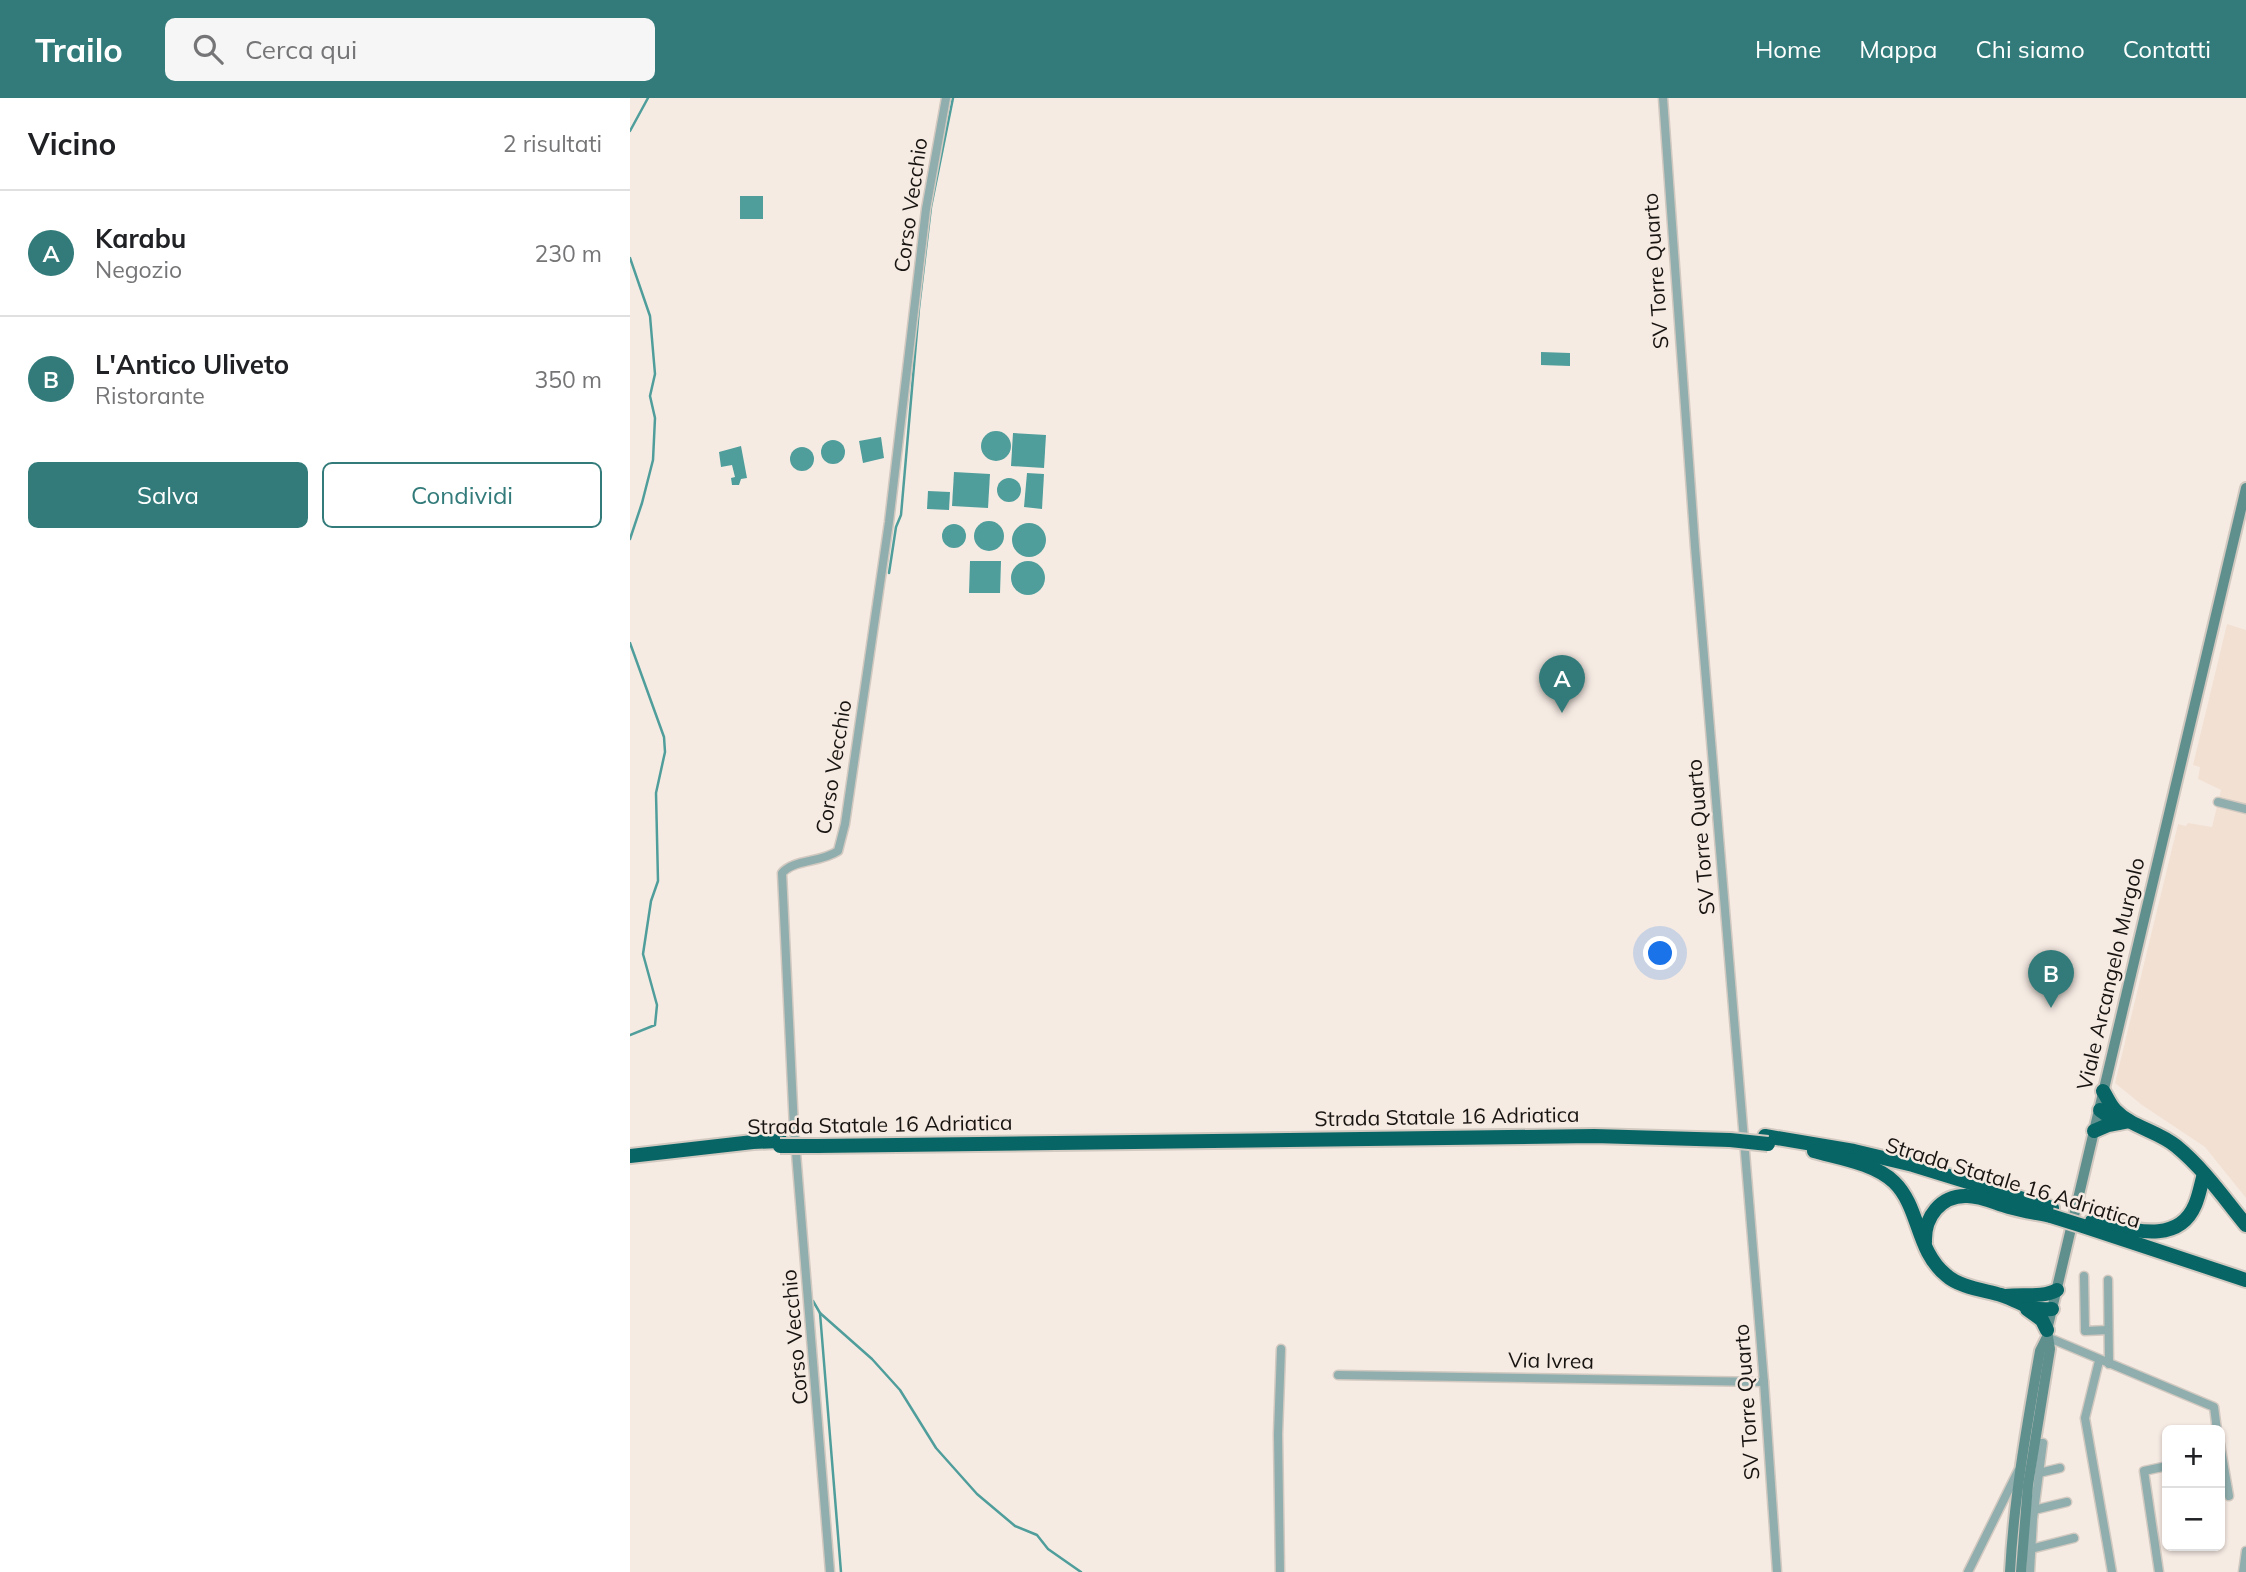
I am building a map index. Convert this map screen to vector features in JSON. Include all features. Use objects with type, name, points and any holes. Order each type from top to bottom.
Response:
[{"type":"highway","points":[[2103,1091],[2115,1115],[2162,1135],[2178,1147],[2246,1225]]},
{"type":"highway","points":[[2094,1130],[2115,1115]]},
{"type":"highway","name":"Strada Statale 16 Adriatica","points":[[630,1158],[781,1144],[1730,1136],[1766,1140],[1868,1160],[2086,1222],[2246,1272]]},
{"type":"highway","name":"Strada Statale 16 Adriatica","points":[[1766,1140],[1868,1160]]},
{"type":"highway","points":[[1885,1166],[1903,1193],[1931,1258],[1947,1277],[2005,1296],[2036,1311],[2052,1309]]},
{"type":"highway","points":[[2086,1222],[2150,1232],[2173,1228],[2190,1215],[2204,1174]]},
{"type":"highway","points":[[1925,1246],[1928,1219],[1940,1205],[1956,1196],[1976,1197],[2052,1212]]},
{"type":"highway","name":"Strada Statale 16 Adriatica","points":[[2086,1222],[2246,1280]]},
{"type":"highway","points":[[2005,1296],[2049,1295],[2057,1290]]},
{"type":"highway","points":[[2037,1294],[2052,1309]]},
{"type":"highway","points":[[2005,1296],[2036,1314],[2047,1334]]},
{"type":"main road","name":"Viale Arcangelo Murgolo","points":[[2103,1091],[2246,488]]},
{"type":"main road","name":"Viale Arcangelo Murgolo","points":[[2010,1572],[2014,1512],[2040,1351],[2047,1334],[2094,1130],[2115,1115]]},
{"type":"main road","name":"Viale Arcangelo Murgolo","points":[[2021,1572],[2024,1518],[2050,1349],[2047,1334]]},
{"type":"street","name":"Corso Vecchio","points":[[830,1572],[794,1128],[782,873],[788,866],[827,859],[838,851],[845,824],[889,522],[926,209],[946,98]]},
{"type":"street","name":"SV Torre Quarto","points":[[1662,98],[1777,1572]]},
{"type":"street","points":[[2218,802],[2246,809]]},
{"type":"street","points":[[2084,1276],[2085,1331],[2108,1330]]},
{"type":"street","points":[[2108,1280],[2109,1364]]},
{"type":"street","points":[[2047,1334],[2099,1361],[2214,1408],[2216,1425]]},
{"type":"street","points":[[1280,1572],[1278,1434],[1281,1349]]},
{"type":"street","points":[[2099,1361],[2085,1418],[2112,1572]]},
{"type":"street","name":"Via Ivrea","points":[[1338,1375],[1764,1382]]},
{"type":"street","points":[[2030,1572],[2034,1510],[2043,1443],[2036,1443]]},
{"type":"street","points":[[2159,1572],[2144,1471],[2162,1467]]},
{"type":"street","points":[[1968,1572],[2020,1468]]},
{"type":"street","points":[[2039,1473],[2060,1468]]},
{"type":"street","points":[[2225,1476],[2229,1496]]},
{"type":"street","points":[[2034,1510],[2067,1502]]},
{"type":"street","points":[[2031,1549],[2074,1538]]},
{"type":"street","points":[[2243,1572],[2246,1551]]},
{"type":"shaded area","points":[[2227,624],[2246,630],[2246,1198],[2205,1147],[2142,1105],[2115,1083],[2178,824],[2212,827],[2221,790],[2198,779],[2200,767],[2193,765]]},
{"type":"water","points":[[740,196],[763,196],[763,219],[740,219]]},
{"type":"water","points":[[1541,352],[1570,353],[1570,366],[1541,365]]},
{"type":"water","points":[[996,431],[1007,435],[1011,446],[1007,457],[996,461],[985,457],[981,446],[985,435]]},
{"type":"water","points":[[1013,433],[1046,435],[1044,468],[1011,466]]},
{"type":"water","points":[[881,437],[884,458],[863,463],[859,441]]},
{"type":"water","points":[[833,440],[842,443],[845,452],[842,461],[833,464],[824,461],[821,452],[824,443]]},
{"type":"water","points":[[741,446],[747,478],[741,479],[739,485],[732,485],[731,478],[735,477],[732,465],[721,467],[719,452]]},
{"type":"water","points":[[802,447],[811,450],[814,459],[811,468],[802,471],[793,468],[790,459],[793,450]]},
{"type":"water","points":[[954,472],[990,474],[988,508],[952,506]]},
{"type":"water","points":[[1027,473],[1044,474],[1042,509],[1024,507]]},
{"type":"water","points":[[1009,478],[1017,482],[1021,490],[1017,498],[1009,502],[1001,498],[997,490],[1001,482]]},
{"type":"water","points":[[928,491],[950,492],[949,510],[927,509]]},
{"type":"water","points":[[989,521],[999,526],[1004,536],[999,546],[989,551],[979,546],[974,536],[979,526]]},
{"type":"water","points":[[1029,523],[1041,528],[1046,540],[1041,552],[1029,557],[1017,552],[1012,540],[1017,528]]},
{"type":"water","points":[[954,524],[963,527],[966,536],[963,545],[954,548],[945,545],[942,536],[945,527]]},
{"type":"water","points":[[970,561],[1001,561],[1000,593],[969,593]]},
{"type":"water","points":[[1028,561],[1040,566],[1045,578],[1040,590],[1028,595],[1016,590],[1011,578],[1016,566]]},
{"type":"waterway","points":[[630,131],[648,98]]},
{"type":"waterway","points":[[889,573],[896,527],[901,515],[919,308],[931,207],[953,98]]},
{"type":"waterway","points":[[630,258],[650,316],[655,374],[650,396],[655,418],[653,460],[630,539]]},
{"type":"waterway","points":[[630,643],[664,737],[665,752],[656,793],[658,881],[651,901],[643,954],[657,1005],[655,1025],[630,1035]]},
{"type":"waterway","points":[[813,1301],[820,1313],[841,1572]]},
{"type":"waterway","points":[[820,1313],[872,1359],[900,1390],[936,1448],[977,1494],[1015,1526],[1037,1535],[1048,1549],[1081,1572]]},
{"type":"place","name":"Karabu","points":[[1562,713]]},
{"type":"place","name":"L'Antico Uliveto","points":[[2051,1008]]}]
